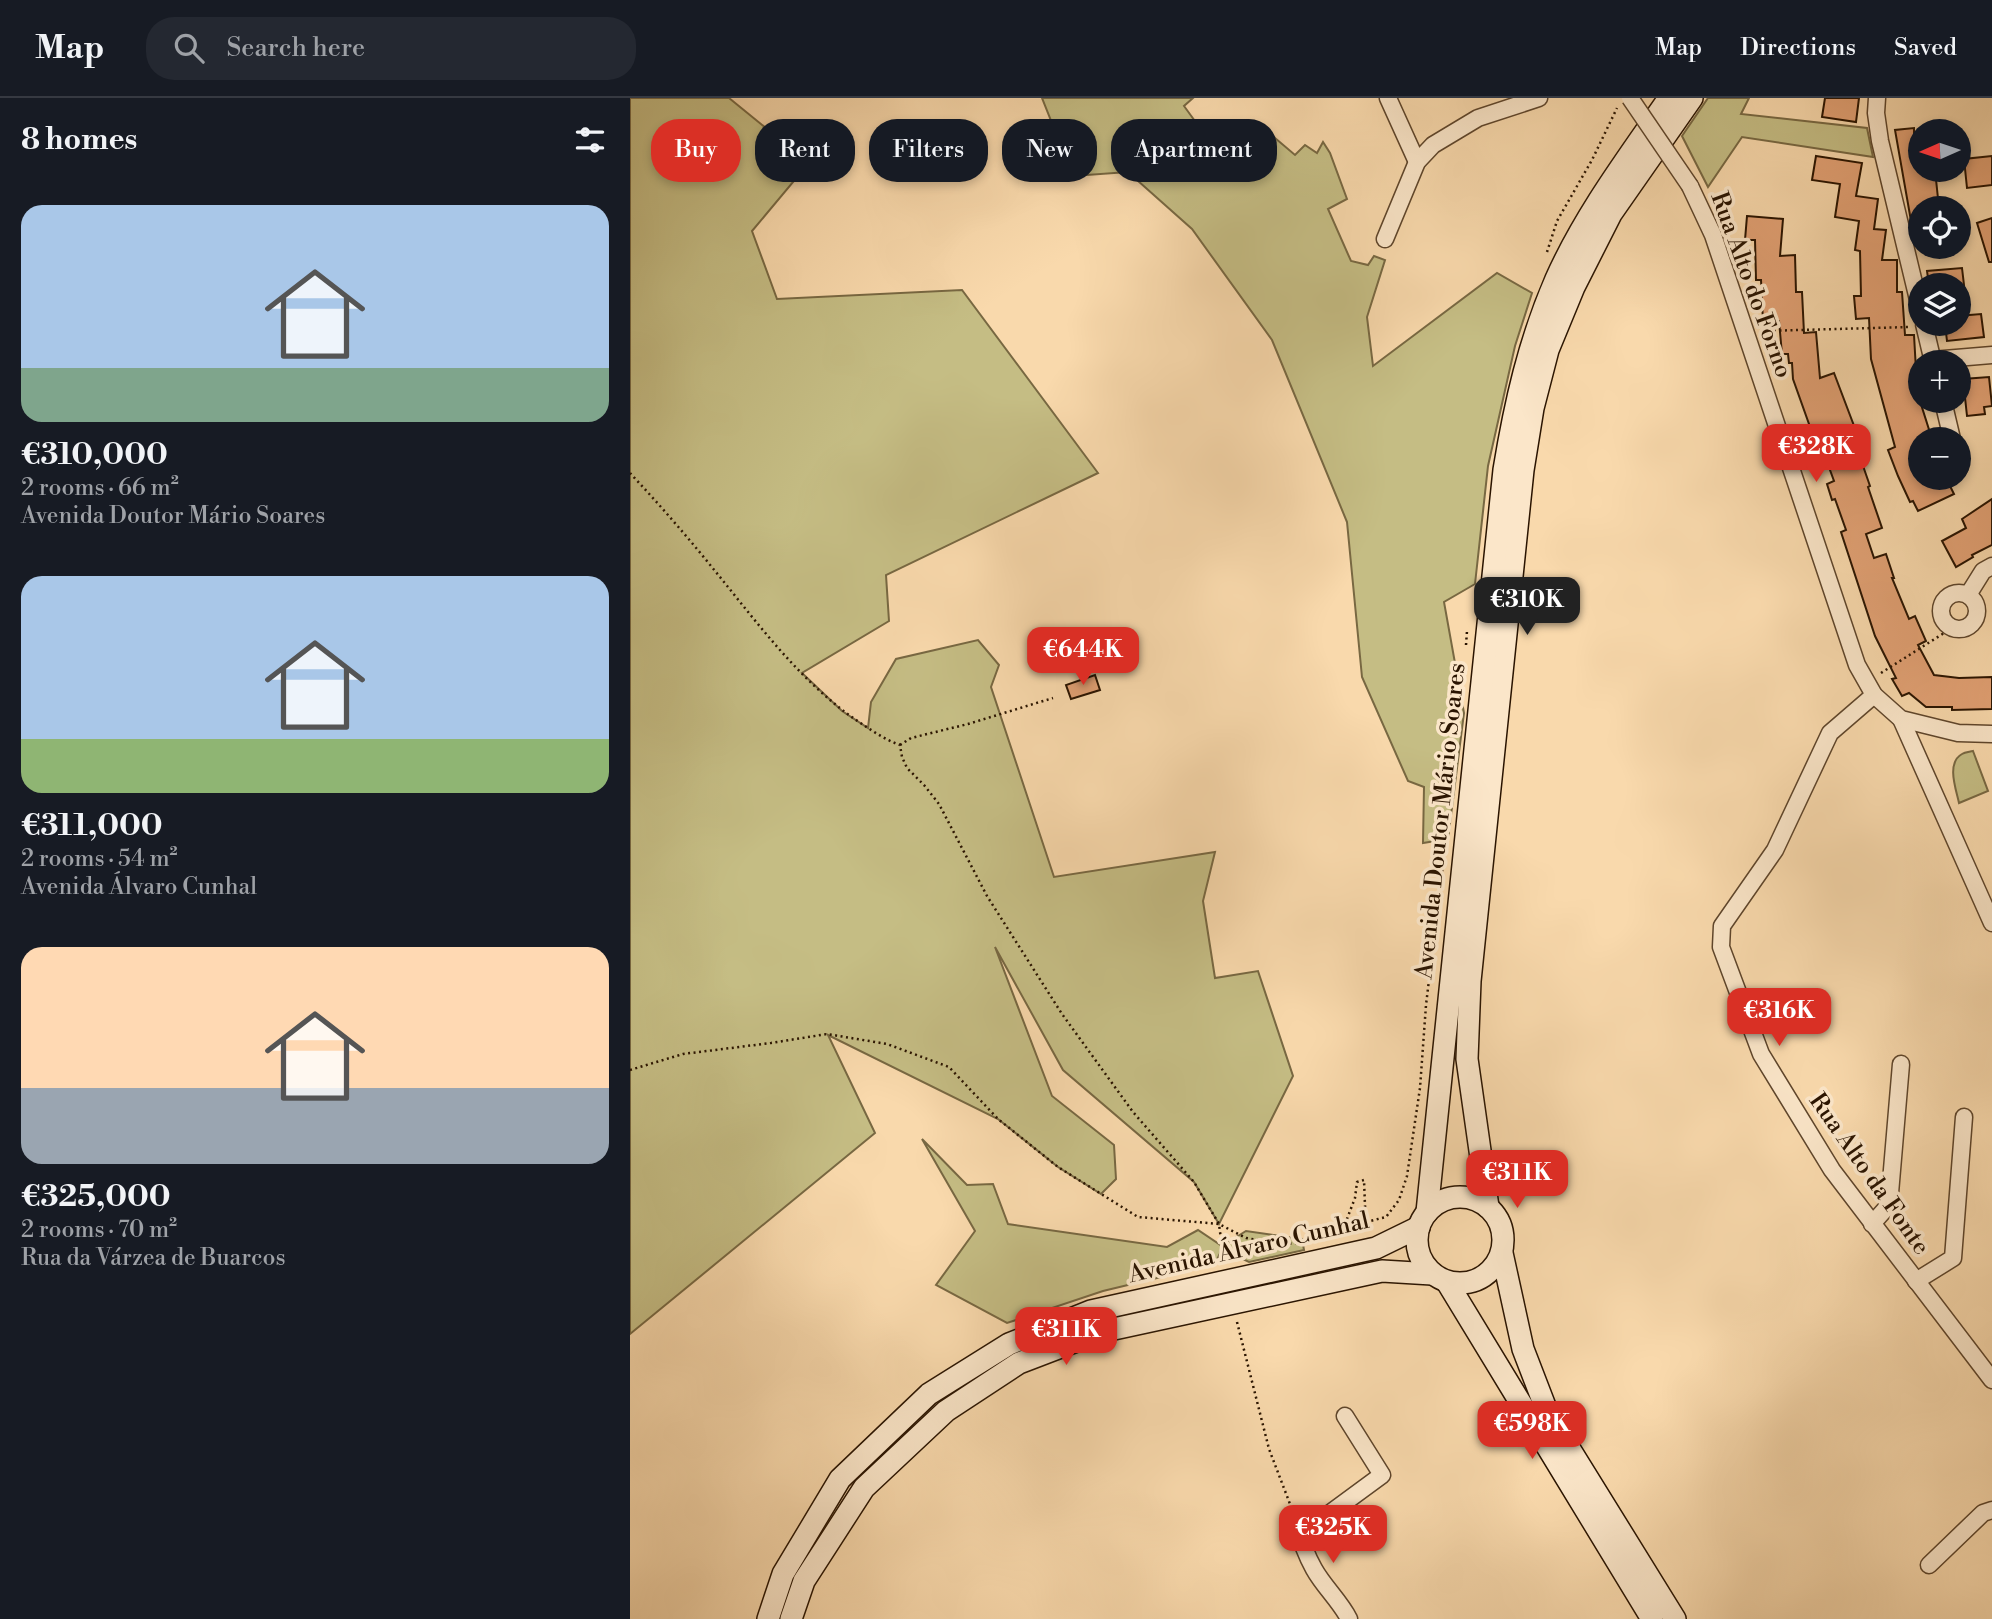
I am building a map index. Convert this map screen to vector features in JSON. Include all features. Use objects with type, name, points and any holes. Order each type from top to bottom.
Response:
[{"type":"main road","name":"Avenida Doutor Mário Soares","points":[[1423,1220],[1504,470],[1514,409],[1530,351],[1557,278],[1598,201],[1669,98]]},
{"type":"main road","name":"Avenida Doutor Mário Soares","points":[[1488,1207],[1467,1059],[1470,981],[1523,470],[1532,408],[1548,351],[1574,287],[1611,214],[1692,98]]},
{"type":"main road","points":[[1653,1619],[1440,1278],[1422,1260],[1417,1244],[1423,1220],[1440,1201],[1456,1196],[1473,1198],[1488,1207],[1499,1220],[1504,1236],[1502,1253],[1523,1349],[1548,1414],[1675,1619]]},
{"type":"main road","name":"Avenida Álvaro Cunhal","points":[[768,1619],[783,1574],[840,1479],[929,1394],[1009,1344],[1091,1311],[1376,1248],[1423,1220]]},
{"type":"main road","points":[[1440,1278],[1464,1284],[1480,1279],[1494,1268],[1502,1253]]},
{"type":"main road","name":"Avenida Álvaro Cunhal","points":[[791,1619],[804,1581],[864,1488],[946,1411],[1019,1363],[1100,1332],[1382,1270],[1440,1278]]},
{"type":"street","points":[[1388,98],[1417,162]]},
{"type":"street","points":[[1385,239],[1417,162],[1433,145],[1478,118],[1539,98]]},
{"type":"street","name":"Rua Alto do Forno","points":[[1630,98],[1690,186],[1713,235],[1857,665],[1870,688],[1901,719],[1958,733],[1992,734]]},
{"type":"street","points":[[1877,98],[1880,141],[1912,273]]},
{"type":"street","points":[[1971,357],[1992,355]]},
{"type":"street","points":[[1968,595],[1983,571],[1992,566]]},
{"type":"street","points":[[1956,593],[1968,595],[1976,604],[1977,616],[1964,629],[1952,628],[1941,615],[1943,603],[1946,598],[1956,593]]},
{"type":"street","name":"Rua Alto da Fonte","points":[[1870,688],[1830,733],[1775,850],[1722,926],[1721,947],[1761,1054],[1832,1170],[1992,1380]]},
{"type":"street","points":[[1901,719],[1992,923]]},
{"type":"street","points":[[1872,1224],[1889,1205],[1901,1064]]},
{"type":"street","points":[[1916,1281],[1952,1258],[1964,1117]]},
{"type":"street","points":[[1299,1536],[1382,1475],[1345,1416]]},
{"type":"street","points":[[1929,1565],[1983,1513],[1992,1510]]},
{"type":"street","points":[[1295,1517],[1299,1536],[1314,1570],[1349,1619]]},
{"type":"path","points":[[1745,332],[1908,326]]},
{"type":"path","points":[[630,473],[681,529],[802,673],[842,711],[889,741],[900,745]]},
{"type":"path","points":[[1870,688],[1952,628]]},
{"type":"path","points":[[900,745],[911,738],[1053,698]]},
{"type":"path","points":[[900,745],[907,768],[939,804],[987,896],[1062,1014],[1133,1112],[1194,1182],[1219,1224],[1225,1267]]},
{"type":"path","points":[[630,1070],[683,1055],[827,1034],[887,1044],[949,1067],[998,1119],[1058,1167],[1138,1217],[1219,1224],[1246,1238],[1282,1244],[1303,1243],[1321,1240],[1345,1224],[1355,1198],[1357,1182],[1364,1180],[1366,1233]]},
{"type":"path","points":[[1236,1319],[1269,1448],[1295,1517]]},
{"type":"shaded area","points":[[630,98],[729,98],[755,119],[755,182],[793,182],[752,231],[777,299],[962,290],[1098,473],[886,575],[889,621],[802,673],[842,711],[868,728],[871,702],[896,659],[978,640],[999,665],[991,687],[1054,877],[1215,852],[1203,901],[1215,978],[1258,971],[1293,1076],[1219,1224],[1194,1182],[1063,1070],[995,947],[1052,1096],[1114,1145],[1116,1179],[1101,1194],[1058,1167],[998,1119],[828,1035],[875,1133],[630,1334]]},
{"type":"shaded area","points":[[1042,98],[1193,98],[1184,106],[1193,119],[1111,119],[1111,173],[1097,174],[1097,119],[1050,119]]},
{"type":"shaded area","points":[[1708,98],[1749,98],[1741,114],[1867,128],[1873,157],[1742,137],[1708,187],[1682,136]]},
{"type":"shaded area","points":[[1277,140],[1295,155],[1305,145],[1317,153],[1323,142],[1330,153],[1347,199],[1328,209],[1351,261],[1368,265],[1374,256],[1385,260],[1367,317],[1373,366],[1497,273],[1532,293],[1515,346],[1488,466],[1475,584],[1444,602],[1464,713],[1448,839],[1423,843],[1424,787],[1408,781],[1362,677],[1347,522],[1272,340],[1192,229],[1139,182],[1277,182]]},
{"type":"shaded area","points":[[1973,751],[1988,791],[1959,803],[1953,777],[1954,763],[1962,754]]},
{"type":"shaded area","points":[[922,1139],[967,1185],[993,1184],[1008,1224],[1167,1247],[1198,1230],[1222,1246],[1246,1231],[1302,1239],[1304,1250],[1249,1262],[1222,1249],[1215,1264],[1103,1291],[1007,1323],[936,1285],[975,1231]]},
{"type":"building","points":[[1825,98],[1859,98],[1856,122],[1822,117]]},
{"type":"building","points":[[1908,129],[1908,182],[1936,182],[1938,196],[1908,196],[1908,204],[1895,130]]},
{"type":"building","points":[[1816,156],[1862,163],[1856,196],[1878,199],[1874,229],[1886,230],[1882,260],[1897,260],[1897,292],[1902,292],[1905,335],[1914,336],[1915,350],[1908,350],[1908,413],[1924,413],[1928,427],[1908,427],[1908,490],[1952,490],[1954,494],[1918,511],[1913,501],[1910,502],[1888,450],[1895,447],[1871,359],[1869,318],[1856,319],[1854,296],[1861,296],[1860,251],[1855,250],[1859,221],[1835,217],[1840,184],[1812,180]]},
{"type":"building","points":[[1992,156],[1992,185],[1967,188],[1966,182],[1971,182],[1971,158]]},
{"type":"building","points":[[1747,216],[1783,219],[1780,256],[1795,255],[1796,292],[1802,292],[1804,333],[1816,332],[1820,378],[1834,373],[1859,439],[1854,440],[1882,528],[1866,534],[1874,558],[1886,554],[1892,578],[1909,619],[1915,616],[1926,641],[1918,645],[1934,675],[1959,678],[1992,677],[1992,709],[1952,710],[1952,707],[1926,707],[1909,693],[1902,696],[1892,679],[1896,678],[1875,636],[1841,532],[1846,530],[1827,484],[1834,481],[1823,451],[1819,452],[1793,379],[1792,363],[1789,363],[1788,354],[1782,354],[1779,321],[1763,322],[1761,280],[1756,280],[1755,240],[1745,240]]},
{"type":"building","points":[[1992,218],[1992,262],[1989,262],[1977,223]]},
{"type":"building","points":[[1962,268],[1963,273],[1927,273]]},
{"type":"building","points":[[1981,314],[1984,337],[1947,341],[1946,336],[1971,336],[1971,315]]},
{"type":"building","points":[[1989,377],[1992,406],[1984,407],[1985,414],[1967,416],[1967,413],[1971,413],[1971,378]]},
{"type":"building","points":[[1992,499],[1992,545],[1956,567],[1942,541],[1966,528],[1962,519]]},
{"type":"building","points":[[1095,675],[1100,690],[1071,699],[1066,685]]}]
